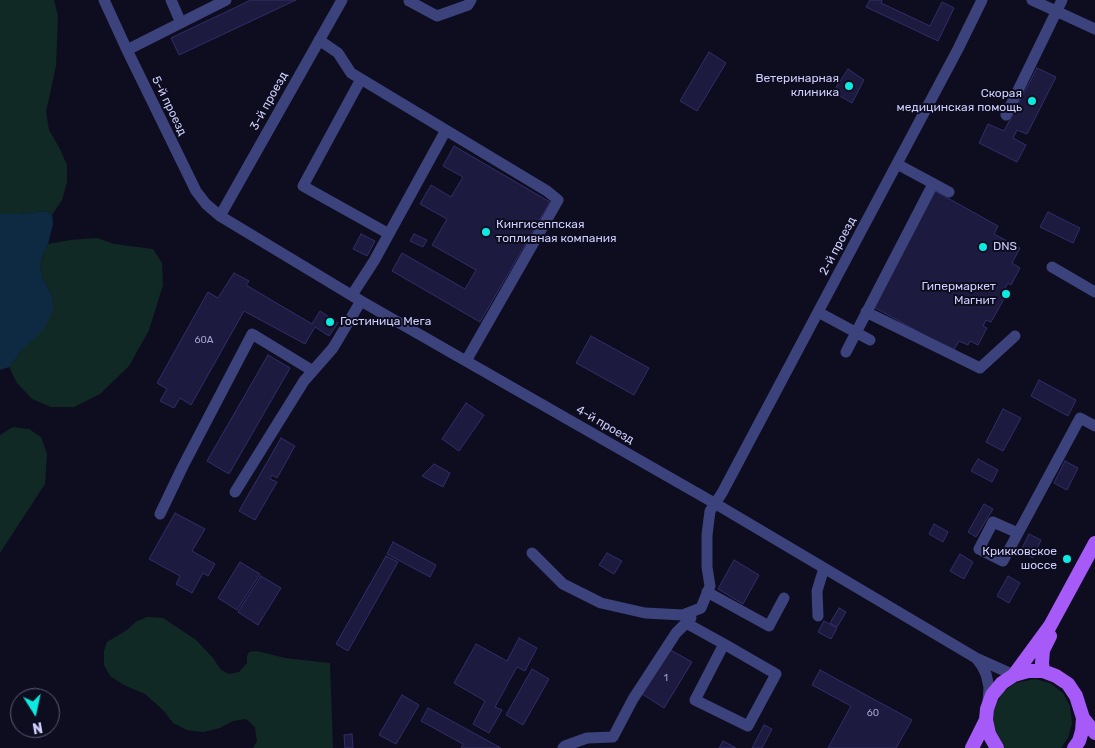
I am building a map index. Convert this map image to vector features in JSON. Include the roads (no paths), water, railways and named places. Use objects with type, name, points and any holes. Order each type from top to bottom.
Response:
[{"type":"main road","points":[[1014,675],[1050,626],[1095,543]]},
{"type":"main road","points":[[1042,671],[1043,650],[1095,551]]},
{"type":"main road","points":[[972,748],[987,715],[992,695],[1002,683],[1014,675],[1028,671],[1042,671],[1056,676],[1068,684],[1089,719],[1095,733]]},
{"type":"main road","points":[[987,715],[989,734],[997,748]]},
{"type":"main road","points":[[1074,748],[1089,719]]},
{"type":"street","name":"5-й проезд","points":[[104,0],[196,190],[206,204],[220,216]]},
{"type":"street","points":[[171,0],[181,23]]},
{"type":"street","points":[[127,50],[181,23],[205,5],[226,0]]},
{"type":"street","name":"3-й проезд","points":[[220,216],[342,0]]},
{"type":"street","points":[[410,0],[437,16],[468,5],[471,0]]},
{"type":"street","name":"2-й проезд","points":[[707,592],[710,586],[707,567],[707,535],[710,511],[716,504],[897,164],[982,0]]},
{"type":"street","points":[[1032,0],[1095,29]]},
{"type":"street","points":[[1006,115],[1062,0]]},
{"type":"street","points":[[319,40],[338,53],[351,72],[361,79],[547,191],[558,200],[466,361]]},
{"type":"street","points":[[361,79],[303,186],[389,234]]},
{"type":"street","points":[[235,492],[304,381],[333,348],[374,261],[446,130]]},
{"type":"street","points":[[897,164],[949,192]]},
{"type":"street","points":[[846,352],[933,184]]},
{"type":"street","name":"4-й проезд","points":[[220,216],[357,298],[716,504],[976,658],[1014,675]]},
{"type":"street","points":[[1052,267],[1095,292]]},
{"type":"street","points":[[818,312],[870,340]]},
{"type":"street","points":[[866,312],[980,368],[1015,336]]},
{"type":"street","points":[[160,514],[252,334],[313,371]]},
{"type":"street","points":[[1018,533],[1080,418],[1095,426]]},
{"type":"street","points":[[532,553],[563,584],[601,603],[645,613],[683,615],[700,608]]},
{"type":"street","points":[[818,616],[817,591],[824,568]]},
{"type":"street","points":[[563,748],[587,738],[613,737],[633,699],[676,633],[700,608],[707,592],[769,626],[784,598]]},
{"type":"street","points":[[686,623],[724,644],[776,674],[748,726],[695,700],[724,644]]},
{"type":"street","points":[[976,658],[986,674],[989,687],[987,715]]},
{"type":"water","points":[[46,211],[52,215],[53,224],[40,266],[43,279],[52,296],[53,311],[43,330],[21,351],[9,367],[0,370],[0,214]]},
{"type":"place","name":"Ветеринарная клиника","points":[[849,86]]},
{"type":"place","name":"Скорая медицинская помощь","points":[[1032,101]]},
{"type":"place","name":"Кингисеппская топливная компания","points":[[486,232]]},
{"type":"place","name":"DNS","points":[[983,247]]},
{"type":"place","name":"Гипермаркет Магнит","points":[[1006,294]]},
{"type":"place","name":"Гостиница Мега","points":[[330,322]]},
{"type":"place","name":"Крикковское шоссе","points":[[1067,559]]}]
